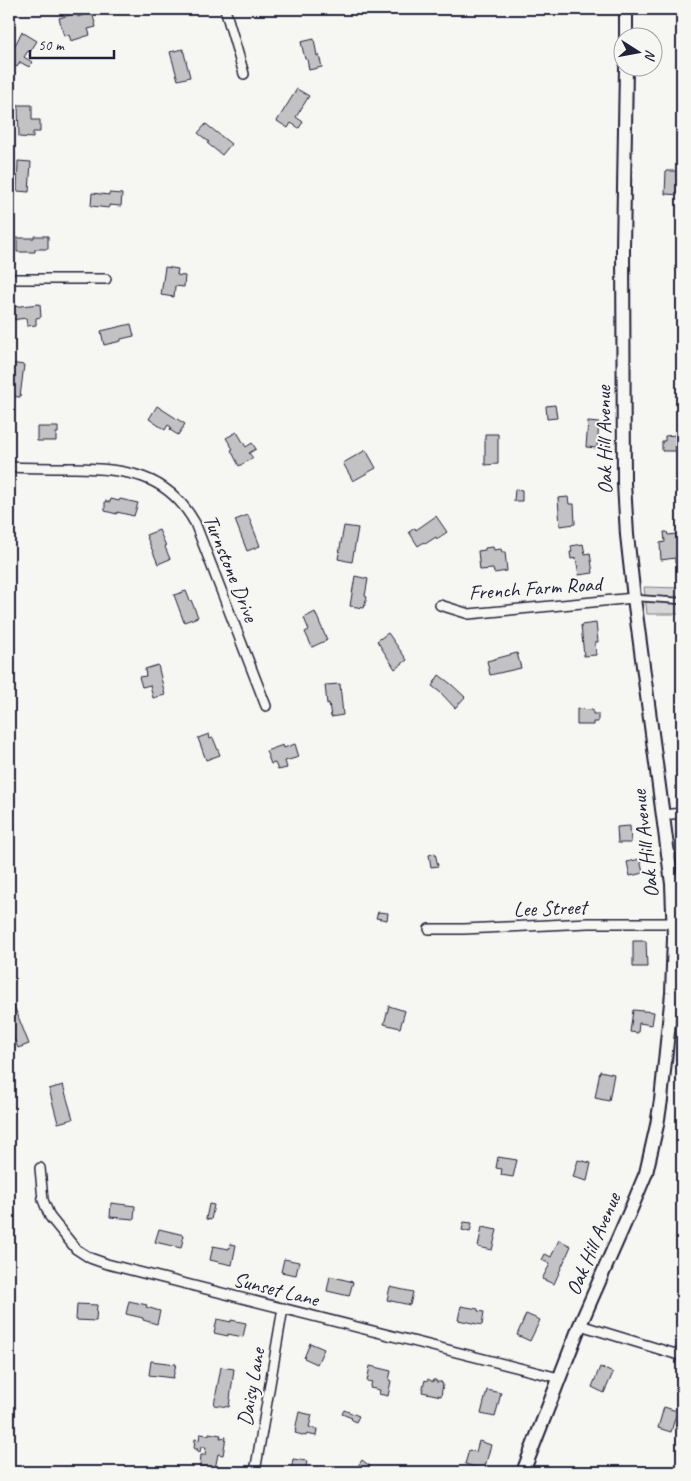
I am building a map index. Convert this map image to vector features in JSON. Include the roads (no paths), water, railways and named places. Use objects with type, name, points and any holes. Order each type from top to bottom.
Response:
[{"type":"main road","points":[[626,9],[626,28]]},
{"type":"main road","name":"Oak Hill Avenue","points":[[524,1472],[580,1325],[646,1173],[657,1126],[667,1053],[678,938],[673,923],[672,884],[627,535],[623,446],[623,248],[626,78]]},
{"type":"street","points":[[225,9],[244,74]]},
{"type":"street","points":[[9,279],[106,279]]},
{"type":"street","name":"Turnstone Drive","points":[[9,467],[99,469],[130,473],[145,477],[180,500],[195,523],[266,706]]},
{"type":"street","name":"French Farm Road","points":[[440,605],[469,614],[634,598]]},
{"type":"street","points":[[662,815],[682,813]]},
{"type":"street","name":"Lee Street","points":[[429,929],[588,923],[673,923]]},
{"type":"street","name":"Sunset Lane","points":[[40,1168],[43,1200],[50,1217],[76,1249],[90,1258],[107,1264],[559,1378]]},
{"type":"street","name":"Daisy Lane","points":[[255,1472],[283,1308]]},
{"type":"street","points":[[580,1325],[682,1356]]},
{"type":"lane","points":[[634,598],[682,601]]}]
